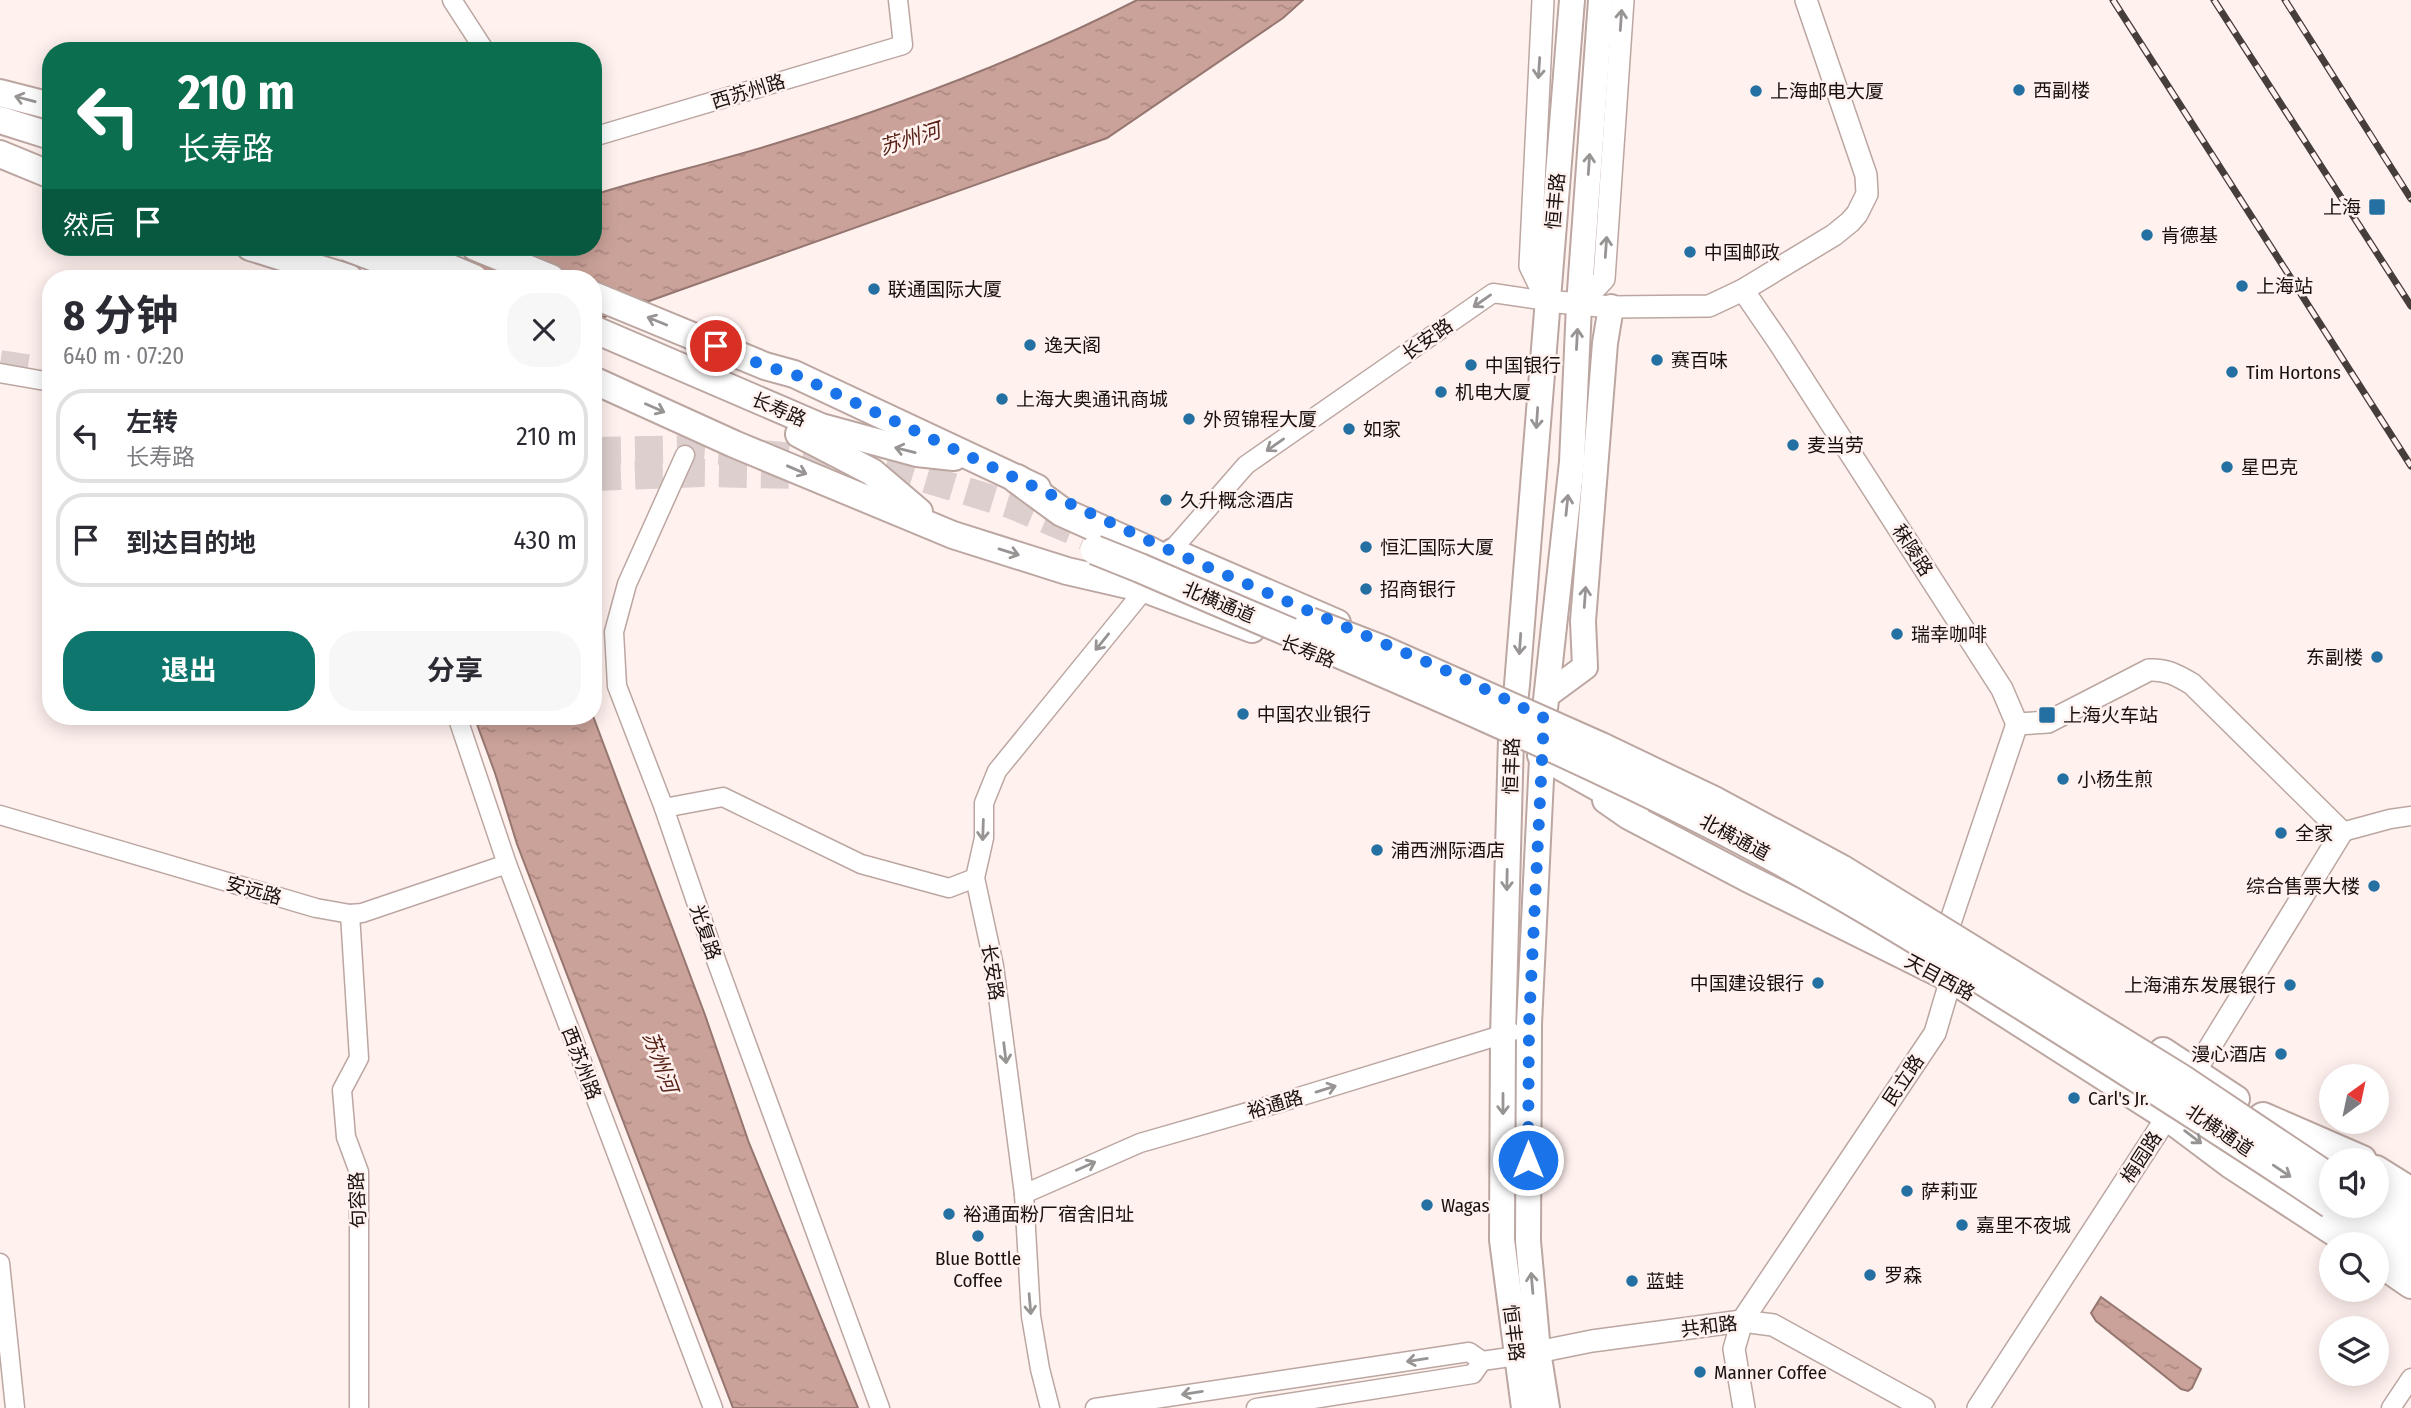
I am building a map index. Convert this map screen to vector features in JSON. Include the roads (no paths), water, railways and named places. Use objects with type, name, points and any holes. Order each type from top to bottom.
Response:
[{"type":"highway","points":[[1017,479],[1062,512],[1160,551],[1210,584]]},
{"type":"highway","name":"北横通道","points":[[2319,1171],[2179,1078],[1989,959],[1841,869],[1716,802],[1577,736],[1380,649],[1210,584],[1096,546],[1593,766],[1831,888],[2168,1096],[2319,1196]]},
{"type":"highway","points":[[1542,755],[1635,807],[1825,902],[2028,1009]]},
{"type":"highway","points":[[2263,1117],[2334,1148]]},
{"type":"highway","points":[[2389,1178],[2411,1192]]},
{"type":"highway","name":"北横通道","points":[[2351,1218],[2411,1258]]},
{"type":"highway","points":[[2389,1218],[2411,1233]]},
{"type":"main road","name":"恒丰路","points":[[1547,1408],[1528,1354],[1502,1240],[1503,1036],[1511,738],[1572,0]]},
{"type":"main road","name":"恒丰路","points":[[1524,1408],[1528,1354],[1529,1024],[1542,755],[1572,463],[1579,305],[1601,0]]},
{"type":"main road","points":[[0,93],[42,104]]},
{"type":"main road","points":[[0,120],[42,133]]},
{"type":"main road","points":[[0,141],[42,151]]},
{"type":"main road","points":[[0,154],[42,171]]},
{"type":"main road","points":[[279,256],[323,270]]},
{"type":"main road","points":[[370,256],[407,270]]},
{"type":"main road","points":[[421,256],[455,270]]},
{"type":"main road","points":[[497,256],[531,270]]},
{"type":"main road","name":"长寿路","points":[[602,299],[765,366],[794,374],[1017,479]]},
{"type":"main road","points":[[1546,707],[1585,667],[1583,621],[1605,343],[1611,307]]},
{"type":"main road","name":"长寿路","points":[[602,333],[818,433],[872,472],[939,529]]},
{"type":"main road","name":"长寿路","points":[[602,349],[818,433],[917,453],[973,459]]},
{"type":"main road","name":"长寿路","points":[[602,384],[734,444],[939,529],[1067,570],[1145,589],[1319,654],[1511,738]]},
{"type":"main road","points":[[1573,421],[1599,421]]},
{"type":"main road","name":"长寿路","points":[[1160,551],[1454,674],[1515,703]]},
{"type":"main road","points":[[1515,703],[1546,707],[1577,737],[1950,923],[2195,1071],[2319,1153]]},
{"type":"main road","points":[[1511,738],[1542,755]]},
{"type":"main road","name":"天目西路","points":[[1542,755],[1637,799],[1924,951],[1951,979],[2167,1117],[2231,1165],[2334,1232]]},
{"type":"main road","points":[[2389,1201],[2411,1215]]},
{"type":"main road","points":[[2389,1270],[2411,1285]]},
{"type":"street","points":[[452,0],[479,42]]},
{"type":"street","name":"西苏州路","points":[[602,134],[903,46],[898,0]]},
{"type":"street","points":[[1543,0],[1530,266],[1547,301]]},
{"type":"street","points":[[1579,305],[1604,279],[1623,0]]},
{"type":"street","points":[[1743,290],[1834,235],[1857,214],[1867,194],[1863,165],[1806,0]]},
{"type":"street","points":[[412,270],[425,256]]},
{"type":"street","name":"长安路","points":[[1160,551],[1246,465],[1493,293],[1611,307],[1709,306],[1743,290]]},
{"type":"street","name":"秣陵路","points":[[1743,290],[2002,689],[2017,724]]},
{"type":"street","points":[[0,373],[42,381]]},
{"type":"street","name":"光复路","points":[[685,455],[627,584],[614,632],[617,686],[664,808],[716,960],[880,1408]]},
{"type":"street","name":"长安路","points":[[1050,1408],[1031,1316],[1024,1194],[994,966],[975,878],[984,838],[984,803],[997,771],[1145,589]]},
{"type":"street","points":[[2017,724],[2048,722],[2149,670],[2161,670],[2177,674],[2192,684],[2343,832],[2411,816]]},
{"type":"street","name":"民立路","points":[[1744,1408],[1734,1349],[1742,1321],[1935,1033],[1951,979],[1950,923],[2017,724]]},
{"type":"street","name":"西苏州路","points":[[460,725],[508,864],[713,1408]]},
{"type":"street","points":[[664,808],[723,797],[861,864],[949,888],[975,878]]},
{"type":"street","name":"安远路","points":[[0,815],[316,908],[350,914],[374,909],[508,864]]},
{"type":"street","name":"梅园路","points":[[1978,1408],[2167,1117],[2343,832]]},
{"type":"street","name":"句容路","points":[[350,914],[359,1058],[342,1090],[346,1137],[359,1172],[359,1408]]},
{"type":"street","name":"裕通路","points":[[1024,1194],[1140,1143],[1503,1036],[1529,1024]]},
{"type":"street","points":[[0,1263],[15,1408]]},
{"type":"street","name":"共和路","points":[[1528,1354],[1592,1341],[1742,1321],[1773,1325],[1924,1408]]},
{"type":"street","points":[[1095,1408],[1469,1352],[1482,1361],[1528,1354]]},
{"type":"street","points":[[1256,1408],[1473,1374],[1482,1361]]},
{"type":"street","points":[[2391,1408],[2411,1378]]},
{"type":"water","name":"苏州河","points":[[1137,0],[1303,0],[1283,18],[1107,138],[602,318],[602,270],[451,270],[468,256],[602,256],[602,192],[777,143],[869,113],[1005,61]]},
{"type":"water","name":"苏州河","points":[[477,725],[596,725],[705,1015],[749,1143],[858,1408],[733,1408],[517,844]]},
{"type":"water","points":[[2101,1297],[2201,1369],[2192,1388],[2188,1391],[2181,1389],[2096,1321],[2091,1313]]},
{"type":"tunnel","points":[[0,364],[42,371]]},
{"type":"tunnel","points":[[602,451],[702,449],[853,462],[900,471],[1012,505],[1085,536]]},
{"type":"tunnel","points":[[602,477],[702,473],[800,475]]},
{"type":"railway","points":[[2113,0],[2411,466]]},
{"type":"railway","points":[[2214,0],[2411,306]]},
{"type":"railway","points":[[2285,0],[2411,199]]},
{"type":"place","name":"西副楼","points":[[2019,90]]},
{"type":"place","name":"上海邮电大厦","points":[[1756,91]]},
{"type":"place","name":"上海","points":[[2377,207]]},
{"type":"place","name":"肯德基","points":[[2147,235]]},
{"type":"place","name":"中国邮政","points":[[1690,252]]},
{"type":"place","name":"上海站","points":[[2242,286]]},
{"type":"place","name":"联通国际大厦","points":[[874,289]]},
{"type":"place","name":"逸天阁","points":[[1030,345]]},
{"type":"place","name":"赛百味","points":[[1657,360]]},
{"type":"place","name":"中国银行","points":[[1471,365]]},
{"type":"place","name":"Tim Hortons","points":[[2232,372]]},
{"type":"place","name":"机电大厦","points":[[1441,392]]},
{"type":"place","name":"上海大奥通讯商城","points":[[1002,399]]},
{"type":"place","name":"外贸锦程大厦","points":[[1189,419]]},
{"type":"place","name":"如家","points":[[1349,429]]},
{"type":"place","name":"麦当劳","points":[[1793,445]]},
{"type":"place","name":"星巴克","points":[[2227,467]]},
{"type":"place","name":"久升概念酒店","points":[[1166,500]]},
{"type":"place","name":"恒汇国际大厦","points":[[1366,547]]},
{"type":"place","name":"招商银行","points":[[1366,589]]},
{"type":"place","name":"瑞幸咖啡","points":[[1897,634]]},
{"type":"place","name":"东副楼","points":[[2377,657]]},
{"type":"place","name":"中国农业银行","points":[[1243,714]]},
{"type":"place","name":"上海火车站","points":[[2047,715]]},
{"type":"place","name":"小杨生煎","points":[[2063,779]]},
{"type":"place","name":"全家","points":[[2281,833]]},
{"type":"place","name":"浦西洲际酒店","points":[[1377,850]]},
{"type":"place","name":"综合售票大楼","points":[[2374,886]]},
{"type":"place","name":"中国建设银行","points":[[1818,983]]},
{"type":"place","name":"上海浦东发展银行","points":[[2290,985]]},
{"type":"place","name":"漫心酒店","points":[[2281,1054]]},
{"type":"place","name":"Carl's Jr.","points":[[2074,1098]]},
{"type":"place","name":"萨莉亚","points":[[1907,1191]]},
{"type":"place","name":"Wagas","points":[[1427,1205]]},
{"type":"place","name":"裕通面粉厂宿舍旧址","points":[[949,1214]]},
{"type":"place","name":"嘉里不夜城","points":[[1962,1225]]},
{"type":"place","name":"Blue Bottle Coffee","points":[[978,1236]]},
{"type":"place","name":"罗森","points":[[1870,1275]]},
{"type":"place","name":"蓝蛙","points":[[1632,1281]]},
{"type":"place","name":"Manner Coffee","points":[[1700,1372]]}]
